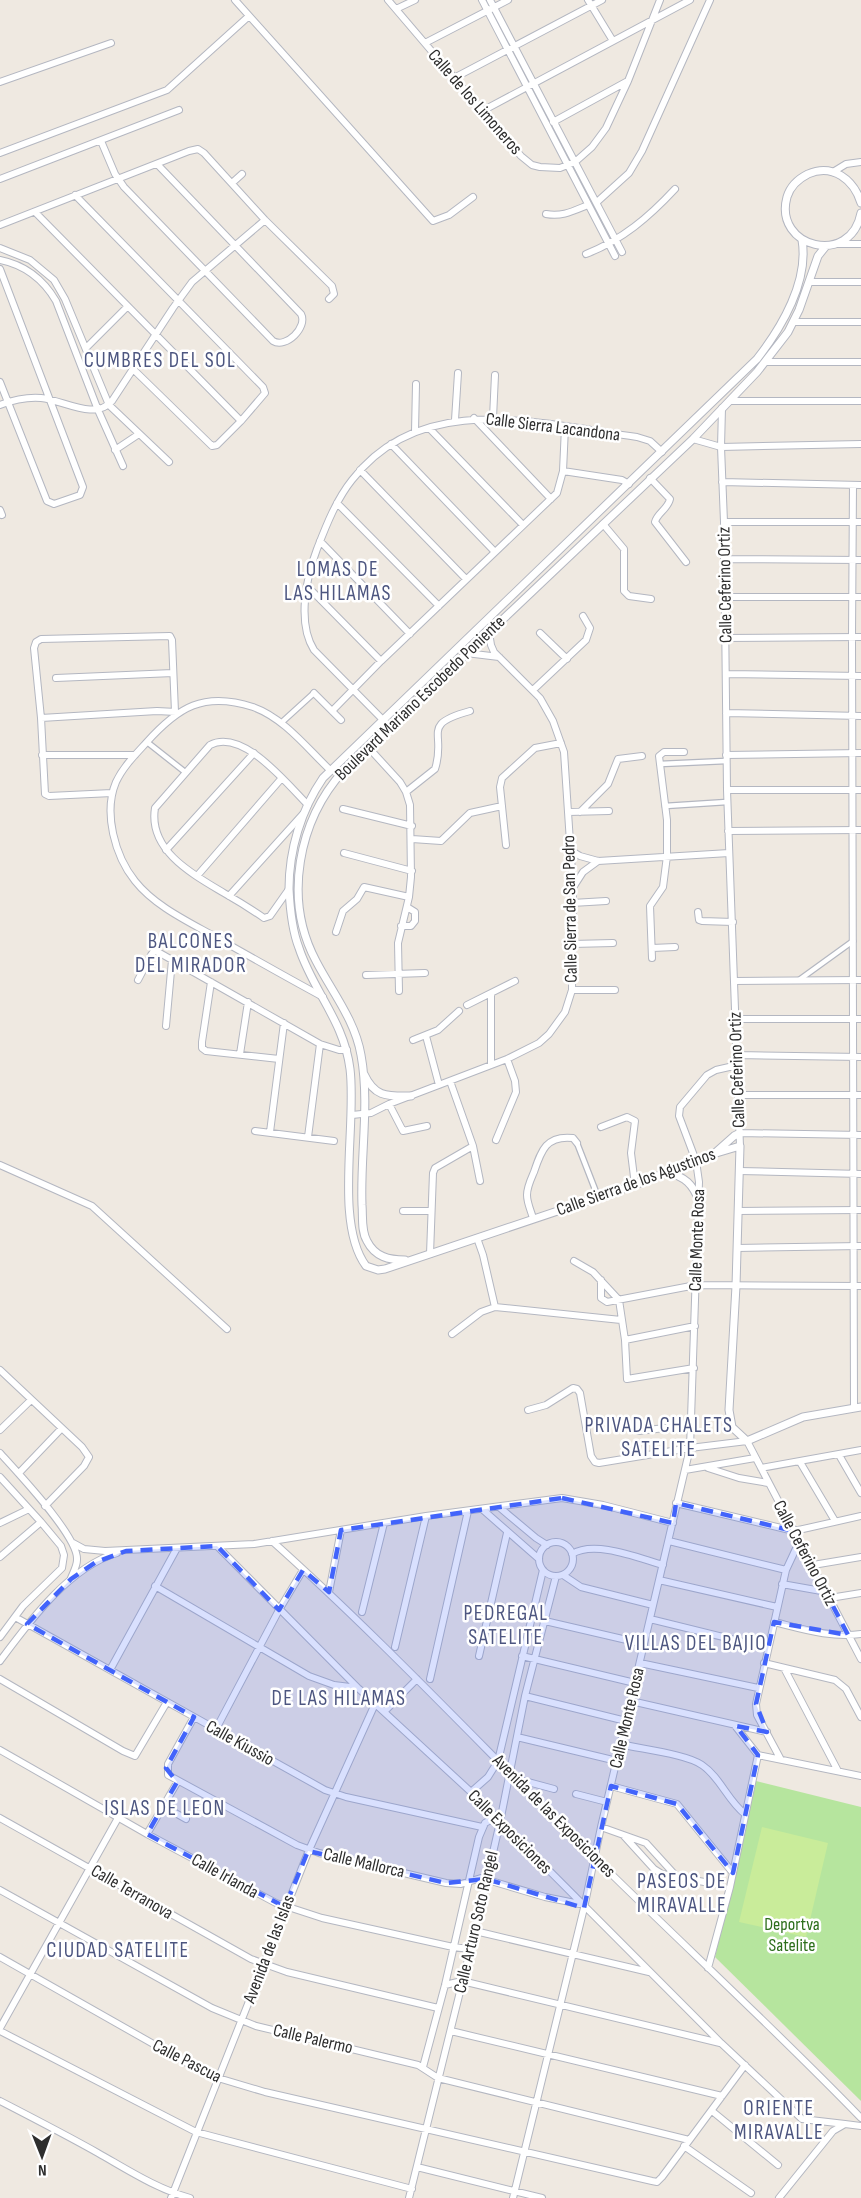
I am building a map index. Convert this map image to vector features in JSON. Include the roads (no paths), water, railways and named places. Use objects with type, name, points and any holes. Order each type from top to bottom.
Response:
[{"type":"street","points":[[235,0],[433,221],[449,215],[474,196]]},
{"type":"street","name":"Calle de los Limoneros","points":[[388,0],[526,161],[540,167],[560,168],[575,162],[599,138],[628,81],[660,0]]},
{"type":"street","points":[[396,9],[415,0]]},
{"type":"street","points":[[482,0],[491,9],[511,48],[527,87],[615,256]]},
{"type":"street","points":[[490,0],[491,9]]},
{"type":"street","points":[[424,43],[508,0]]},
{"type":"street","points":[[454,78],[590,3],[602,0]]},
{"type":"street","points":[[484,110],[690,0]]},
{"type":"street","points":[[597,202],[629,172],[642,152],[710,0]]},
{"type":"street","points":[[590,3],[613,41]]},
{"type":"street","points":[[0,153],[167,90],[249,16]]},
{"type":"street","points":[[0,82],[111,43]]},
{"type":"street","points":[[511,48],[534,83],[622,252]]},
{"type":"street","points":[[553,122],[628,81]]},
{"type":"street","points":[[0,179],[179,110]]},
{"type":"street","points":[[101,141],[117,178],[278,344],[285,343],[302,326],[304,319],[302,314],[157,164]]},
{"type":"street","points":[[0,225],[117,178],[198,149],[332,286],[334,294],[329,299]]},
{"type":"street","points":[[833,172],[846,164],[861,162]]},
{"type":"street","points":[[861,203],[852,183],[843,176],[823,170],[802,177],[794,184],[786,203],[789,224],[802,240],[814,245],[826,246],[846,239],[860,222],[861,213]]},
{"type":"street","points":[[232,183],[242,174]]},
{"type":"street","points":[[586,254],[616,240],[643,220],[675,189]]},
{"type":"street","points":[[75,195],[263,387],[265,393],[241,422],[217,445],[209,445],[134,370]]},
{"type":"street","points":[[546,214],[556,216],[569,214],[588,205]]},
{"type":"street","points":[[35,212],[241,422]]},
{"type":"street","points":[[0,405],[29,398],[48,399],[98,410],[109,405],[178,301],[205,270],[265,220]]},
{"type":"street","name":"Boulevard Mariano Escobedo Poniente","points":[[362,1261],[355,1248],[351,1229],[349,1193],[352,1115],[351,1078],[347,1050],[337,1022],[298,947],[292,917],[289,888],[292,851],[303,814],[317,787],[330,770],[555,556],[748,369],[768,346],[794,294],[804,258],[802,240]]},
{"type":"street","points":[[835,244],[861,244]]},
{"type":"street","name":"Boulevard Mariano Escobedo Poniente","points":[[377,1253],[368,1243],[363,1228],[364,1114],[363,1071],[359,1046],[350,1020],[315,959],[308,942],[299,904],[298,873],[308,830],[322,798],[344,770],[693,439],[767,362],[794,322],[818,256],[826,246]]},
{"type":"street","points":[[0,248],[30,260],[54,280],[62,292],[109,405],[169,462]]},
{"type":"street","points":[[0,260],[12,262],[32,273],[52,294],[123,466]]},
{"type":"street","points":[[0,269],[83,487],[80,495],[54,504],[47,501],[0,382]]},
{"type":"street","points":[[808,282],[861,282]]},
{"type":"street","points":[[86,348],[127,307]]},
{"type":"street","points":[[794,322],[861,322]]},
{"type":"street","points":[[767,362],[861,362]]},
{"type":"street","points":[[455,420],[458,373]]},
{"type":"street","points":[[493,418],[495,375]]},
{"type":"street","points":[[415,432],[416,384]]},
{"type":"street","points":[[730,401],[861,401]]},
{"type":"street","name":"Calle Ceferino Ortiz","points":[[722,408],[727,802],[740,1133],[736,1286],[729,1419],[732,1427],[747,1441],[861,1659]]},
{"type":"street","points":[[474,418],[551,499]]},
{"type":"street","name":"Calle Sierra Lacandona","points":[[389,726],[310,643],[304,622],[311,568],[320,541],[338,503],[360,470],[399,438],[455,420],[474,418],[493,418],[644,439],[662,452]]},
{"type":"street","points":[[332,711],[381,661],[551,499],[558,490],[563,471],[565,427]]},
{"type":"street","points":[[429,428],[523,525]]},
{"type":"street","points":[[115,450],[139,434]]},
{"type":"street","points":[[693,439],[721,447],[861,444]]},
{"type":"street","points":[[391,444],[495,552]]},
{"type":"street","points":[[360,470],[466,579]]},
{"type":"street","points":[[563,471],[622,480],[629,484]]},
{"type":"street","points":[[650,478],[670,499],[655,522],[686,562]]},
{"type":"street","points":[[723,482],[861,484]]},
{"type":"street","points":[[528,1410],[542,1407],[573,1388],[577,1389],[584,1412],[590,1451],[595,1462],[605,1463],[690,1448],[747,1441],[803,1417],[857,1407],[857,1384],[853,1366],[852,1286],[853,1210],[857,1174],[853,1135],[853,905],[857,869],[857,830],[853,790],[853,485]]},
{"type":"street","points":[[338,503],[439,606]]},
{"type":"street","points":[[724,522],[861,522]]},
{"type":"street","points":[[603,524],[624,549],[624,591],[629,596],[651,598]]},
{"type":"street","points":[[320,541],[410,634]]},
{"type":"street","points":[[555,556],[562,563]]},
{"type":"street","points":[[724,559],[861,560]]},
{"type":"street","points":[[308,587],[381,661]]},
{"type":"street","points":[[724,597],[861,597]]},
{"type":"street","points":[[533,690],[589,636],[589,624],[583,616]]},
{"type":"street","name":"Calle Sierra de San Pedro","points":[[352,1115],[371,1113],[525,1051],[549,1034],[565,1012],[572,990],[573,887],[566,764],[549,712],[533,690],[490,645],[489,631]]},
{"type":"street","points":[[540,633],[567,659]]},
{"type":"street","points":[[112,794],[46,795],[44,792],[41,718],[34,648],[36,642],[41,639],[168,635],[172,640],[176,712],[120,774],[112,794],[111,809],[116,846],[127,870],[142,890],[179,916],[323,997]]},
{"type":"street","points":[[725,638],[861,637]]},
{"type":"street","points":[[466,653],[499,657]]},
{"type":"street","points":[[56,678],[173,673]]},
{"type":"street","points":[[726,674],[861,676]]},
{"type":"street","points":[[281,723],[314,693],[341,720]]},
{"type":"street","points":[[41,718],[176,712],[196,704],[237,703],[261,710],[281,723],[330,770]]},
{"type":"street","points":[[406,792],[435,769],[438,730],[443,721],[470,711]]},
{"type":"street","points":[[726,713],[861,716]]},
{"type":"street","points":[[147,742],[184,772]]},
{"type":"street","points":[[289,888],[267,918],[229,896],[181,866],[166,850],[156,826],[155,808],[184,772],[215,742],[235,744],[254,753],[308,805]]},
{"type":"street","points":[[506,845],[500,787],[505,773],[535,748],[561,743]]},
{"type":"street","points":[[368,747],[400,782],[410,805],[412,871],[409,897],[398,943],[399,991]]},
{"type":"street","points":[[652,958],[650,906],[663,887],[667,856],[665,806],[659,756],[664,752],[684,752]]},
{"type":"street","points":[[166,850],[254,753]]},
{"type":"street","points":[[660,764],[726,758],[861,753]]},
{"type":"street","points":[[42,755],[135,755]]},
{"type":"street","name":"Calle Sierra de San Pedro","points":[[580,812],[608,784],[618,759],[642,756]]},
{"type":"street","points":[[196,876],[281,779]]},
{"type":"street","points":[[727,790],[861,790]]},
{"type":"street","points":[[665,806],[727,802]]},
{"type":"street","points":[[412,839],[441,841],[470,813],[502,806]]},
{"type":"street","points":[[343,809],[412,826]]},
{"type":"street","points":[[568,812],[609,811]]},
{"type":"street","points":[[229,896],[303,814]]},
{"type":"street","points":[[728,831],[857,830]]},
{"type":"street","points":[[570,850],[598,861],[729,853]]},
{"type":"street","points":[[344,853],[412,871]]},
{"type":"street","points":[[573,887],[583,872],[598,861]]},
{"type":"street","points":[[336,932],[343,911],[357,899],[364,887],[409,897]]},
{"type":"street","points":[[572,903],[606,901]]},
{"type":"street","points":[[853,905],[861,905]]},
{"type":"street","points":[[401,926],[411,926],[415,921],[415,912],[407,907]]},
{"type":"street","points":[[698,912],[702,921],[733,922]]},
{"type":"street","points":[[799,980],[853,941],[861,941]]},
{"type":"street","points":[[572,944],[613,943]]},
{"type":"street","points":[[652,948],[675,947]]},
{"type":"street","points":[[138,980],[154,951],[320,1044],[347,1050]]},
{"type":"street","points":[[166,1026],[172,960]]},
{"type":"street","points":[[366,975],[425,973]]},
{"type":"street","points":[[734,981],[861,980]]},
{"type":"street","points":[[211,981],[202,1048],[206,1051],[279,1059]]},
{"type":"street","points":[[467,1005],[515,981]]},
{"type":"street","points":[[572,990],[615,990]]},
{"type":"street","points":[[490,994],[491,1065]]},
{"type":"street","points":[[240,1054],[248,1002]]},
{"type":"street","points":[[413,1040],[438,1030],[459,1011]]},
{"type":"street","points":[[735,1019],[861,1019]]},
{"type":"street","points":[[270,1132],[284,1023]]},
{"type":"street","points":[[426,1036],[439,1085]]},
{"type":"street","points":[[308,1137],[320,1044]]},
{"type":"street","points":[[738,1055],[861,1057]]},
{"type":"street","points":[[496,1140],[516,1092],[515,1081],[507,1059]]},
{"type":"street","name":"Calle Monte Rosa","points":[[514,2195],[690,1448],[699,1182],[696,1161],[680,1116],[680,1107],[707,1075],[716,1070],[738,1065]]},
{"type":"street","points":[[363,1071],[368,1083],[378,1093],[391,1096],[411,1095]]},
{"type":"street","points":[[450,1081],[473,1146],[480,1181]]},
{"type":"street","points":[[738,1095],[861,1095]]},
{"type":"street","points":[[389,1104],[403,1131],[427,1126]]},
{"type":"street","points":[[601,1127],[623,1119],[635,1120],[631,1153],[635,1185]]},
{"type":"street","points":[[255,1131],[334,1141]]},
{"type":"street","points":[[713,1154],[740,1133],[861,1135]]},
{"type":"street","name":"Calle Sierra de los Agustinos","points":[[533,1218],[527,1190],[540,1151],[548,1143],[564,1138],[573,1138],[577,1143]]},
{"type":"street","points":[[577,1143],[598,1197]]},
{"type":"street","points":[[430,1254],[432,1182],[435,1168],[473,1146]]},
{"type":"street","name":"Calle Sierra de los Agustinos","points":[[411,1260],[635,1185],[713,1154],[740,1146]]},
{"type":"street","points":[[0,1165],[92,1206],[227,1329]]},
{"type":"street","points":[[739,1171],[857,1174]]},
{"type":"street","points":[[668,1172],[691,1183],[699,1201]]},
{"type":"street","points":[[738,1211],[861,1210]]},
{"type":"street","points":[[403,1211],[431,1211]]},
{"type":"street","points":[[477,1238],[495,1307]]},
{"type":"street","points":[[737,1248],[861,1246]]},
{"type":"street","points":[[377,1253],[390,1259],[411,1260],[378,1270],[366,1266],[362,1261],[377,1253]]},
{"type":"street","points":[[574,1261],[593,1272],[619,1300],[625,1340],[627,1378],[694,1368]]},
{"type":"street","points":[[601,1280],[601,1298],[604,1301],[696,1285],[861,1286]]},
{"type":"street","points":[[452,1334],[481,1312],[495,1307],[621,1320]]},
{"type":"street","points":[[625,1340],[695,1326]]},
{"type":"street","points":[[853,1327],[861,1327]]},
{"type":"street","points":[[853,1366],[861,1366]]},
{"type":"street","points":[[1,1372],[82,1447],[89,1457],[84,1466],[45,1506]]},
{"type":"street","points":[[0,1430],[31,1400]]},
{"type":"street","points":[[639,1431],[692,1425]]},
{"type":"street","points":[[18,1473],[61,1429]]},
{"type":"street","points":[[761,1468],[861,1450]]},
{"type":"street","points":[[0,1453],[73,1543],[77,1560],[71,1579]]},
{"type":"street","points":[[839,1455],[861,1492]]},
{"type":"street","points":[[685,1470],[755,1458]]},
{"type":"street","points":[[800,1462],[835,1521]]},
{"type":"street","points":[[705,1467],[739,1478],[768,1483]]},
{"type":"street","points":[[0,1477],[61,1546],[64,1555],[62,1568],[0,1636]]},
{"type":"street","points":[[73,1543],[84,1549],[126,1551],[272,1542],[426,1516],[562,1498],[594,1503],[673,1523]]},
{"type":"street","points":[[676,1503],[794,1531],[861,1516]]},
{"type":"street","points":[[499,1507],[536,1539],[547,1545]]},
{"type":"street","points":[[0,1523],[29,1509]]},
{"type":"street","points":[[482,1509],[539,1559]]},
{"type":"street","points":[[430,1678],[468,1511]]},
{"type":"street","points":[[395,1647],[426,1516]]},
{"type":"street","points":[[0,1557],[41,1522]]},
{"type":"street","points":[[362,1612],[384,1523]]},
{"type":"street","points":[[329,1592],[341,1530]]},
{"type":"street","points":[[478,1656],[507,1533]]},
{"type":"street","points":[[780,1758],[756,1711],[758,1688],[782,1584],[800,1540]]},
{"type":"street","points":[[669,1541],[786,1570]]},
{"type":"street","name":"Avenida de las Exposiciones","points":[[272,1542],[329,1592],[594,1858],[801,2056],[861,2118]]},
{"type":"street","points":[[559,1575],[572,1564],[572,1554],[564,1545],[553,1543],[547,1545],[540,1553],[539,1559],[543,1570],[549,1575],[559,1575],[581,1587],[653,1605]]},
{"type":"street","name":"Calle Exposiciones","points":[[217,1546],[358,1688],[471,1792],[582,1906],[802,2119],[845,2124]]},
{"type":"street","points":[[110,1670],[177,1548]]},
{"type":"street","points":[[572,1554],[583,1548],[590,1548],[663,1565]]},
{"type":"street","points":[[0,1660],[27,1624],[71,1579],[96,1562],[126,1551]]},
{"type":"street","points":[[813,1565],[861,1557]]},
{"type":"street","points":[[216,1729],[303,1569]]},
{"type":"street","points":[[471,1792],[488,1777],[498,1761],[543,1570]]},
{"type":"street","name":"Calle Arturo Soto Rangel","points":[[410,2198],[475,1930],[525,1696],[559,1575]]},
{"type":"street","points":[[659,1580],[777,1607]]},
{"type":"street","points":[[782,1584],[828,1595],[861,1593]]},
{"type":"street","points":[[155,1586],[322,1682],[358,1688]]},
{"type":"street","name":"Calle Kiussio","points":[[15,1617],[333,1794],[482,1827]]},
{"type":"street","points":[[650,1619],[768,1648]]},
{"type":"street","points":[[545,1621],[644,1644]]},
{"type":"street","points":[[774,1622],[828,1635],[861,1634]]},
{"type":"street","points":[[522,1656],[635,1683]]},
{"type":"street","points":[[640,1662],[758,1688]]},
{"type":"street","points":[[764,1663],[830,1678],[840,1683],[846,1689],[861,1717]]},
{"type":"street","points":[[784,1668],[838,1771]]},
{"type":"street","points":[[0,1678],[135,1756],[167,1702]]},
{"type":"street","points":[[384,1712],[417,1679]]},
{"type":"street","points":[[525,1696],[626,1720]]},
{"type":"street","points":[[631,1701],[767,1732]]},
{"type":"street","name":"Avenida de las Islas","points":[[172,2196],[285,1907],[333,1794],[375,1704]]},
{"type":"street","name":"Calle Mallorca","points":[[194,1717],[166,1768],[168,1775],[275,1834],[309,1850],[446,1883],[461,1884],[486,1879],[582,1906]]},
{"type":"street","points":[[736,1726],[758,1755],[861,1776]]},
{"type":"street","points":[[517,1737],[616,1761]]},
{"type":"street","points":[[620,1744],[702,1765],[710,1772],[735,1806],[745,1814]]},
{"type":"street","name":"Calle Irlanda","points":[[0,1750],[147,1834],[285,1907],[322,1918],[470,1949]]},
{"type":"street","points":[[708,1968],[733,1873],[758,1755]]},
{"type":"street","points":[[517,1779],[554,1789]]},
{"type":"street","points":[[147,1834],[178,1781]]},
{"type":"street","points":[[611,1786],[677,1804],[733,1873]]},
{"type":"street","points":[[576,1794],[607,1803]]},
{"type":"street","points":[[164,1806],[186,1819]]},
{"type":"street","name":"Calle Terranova","points":[[0,1818],[232,1950],[263,1964],[438,2008]]},
{"type":"street","points":[[118,1818],[0,2030],[196,2132],[412,2188]]},
{"type":"street","points":[[423,2067],[482,1827],[485,1823],[498,1820]]},
{"type":"street","points":[[601,1827],[649,1845],[676,1877]]},
{"type":"street","points":[[624,1836],[658,1872],[720,1885]]},
{"type":"street","name":"Calle Palermo","points":[[0,1890],[212,2008],[241,2021],[423,2067],[438,2078]]},
{"type":"street","points":[[475,1930],[571,1955],[650,1972]]},
{"type":"street","name":"Calle Pascua","points":[[0,1958],[190,2066],[218,2078],[265,2092],[657,2182],[687,2143]]},
{"type":"street","points":[[445,1985],[462,1981],[721,2043]]},
{"type":"street","points":[[451,2031],[722,2097]]},
{"type":"street","points":[[687,2143],[745,2066]]},
{"type":"street","points":[[438,2078],[687,2143],[751,2193]]},
{"type":"street","points":[[0,2101],[56,2129],[172,2196],[190,2198]]},
{"type":"street","points":[[712,2111],[778,2165]]},
{"type":"street","points":[[778,2198],[833,2131],[845,2124],[861,2126]]},
{"type":"street","points":[[417,2167],[514,2195],[542,2198]]},
{"type":"district","name":"CUMBRES DEL SOL","points":[[160,360]]},
{"type":"district","name":"LOMAS DE LAS HILAMAS","points":[[338,581]]},
{"type":"district","name":"BALCONES DEL MIRADOR","points":[[191,953]]},
{"type":"district","name":"PRIVADA CHALETS SATELITE","points":[[659,1437]]},
{"type":"district","name":"PEDREGAL SATELITE","points":[[506,1625]]},
{"type":"district","name":"VILLAS DEL BAJIO","points":[[696,1643]]},
{"type":"district","name":"DE LAS HILAMAS","points":[[339,1698]]},
{"type":"district","name":"ISLAS DE LEON","points":[[165,1808]]},
{"type":"district","name":"PASEOS DE MIRAVALLE","points":[[682,1893]]},
{"type":"district","name":"CIUDAD SATELITE","points":[[118,1950]]},
{"type":"district","name":"ORIENTE MIRAVALLE","points":[[779,2120]]},
{"type":"park label","name":"Deportva Satelite","points":[[792,1934]]}]
